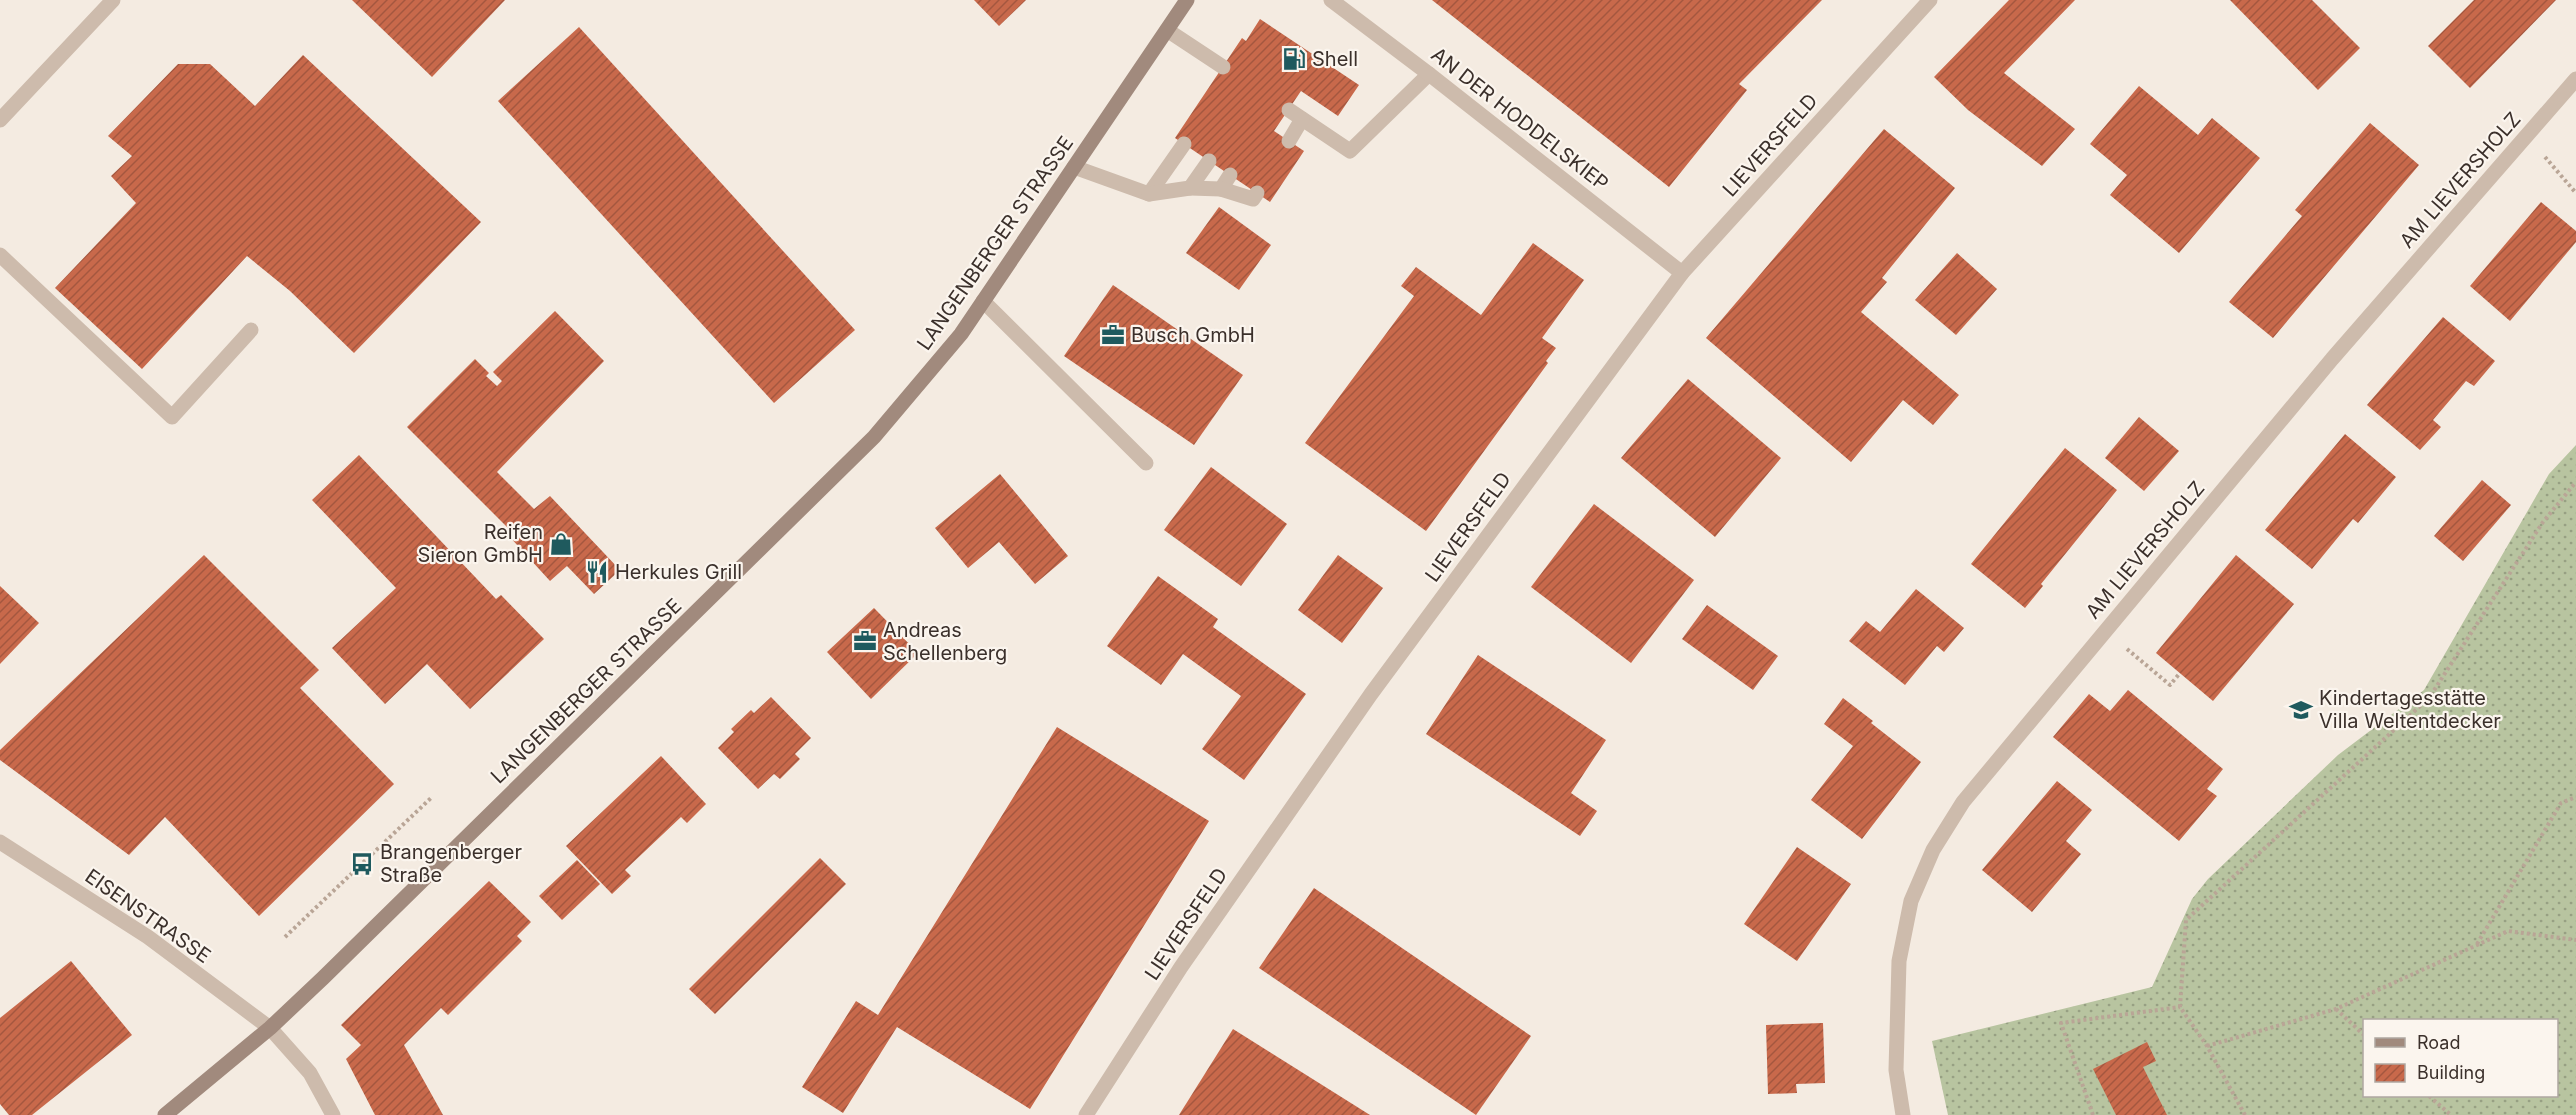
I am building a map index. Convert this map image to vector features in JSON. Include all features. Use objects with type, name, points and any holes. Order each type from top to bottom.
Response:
[{"type":"main road","name":"LANGENBERGER STRASSE","points":[[165,1115],[270,1028],[874,437],[962,334],[1187,0]]},
{"type":"street","points":[[0,120],[112,0]]},
{"type":"street","name":"AN DER HODDELSKIEP","points":[[1331,0],[1682,273]]},
{"type":"street","name":"LIEVERSFELD","points":[[1086,1115],[1181,967],[1371,694],[1682,273],[1929,0]]},
{"type":"street","points":[[1167,30],[1223,67]]},
{"type":"street","points":[[1288,110],[1350,151],[1429,74]]},
{"type":"street","name":"AM LIEVERSHOLZ","points":[[1903,1115],[1896,1070],[1899,961],[1911,901],[1933,850],[1963,802],[2332,359],[2576,79]]},
{"type":"street","points":[[1288,141],[1302,119]]},
{"type":"street","points":[[1149,194],[1184,144]]},
{"type":"street","points":[[1190,188],[1209,161]]},
{"type":"street","points":[[1074,167],[1149,194],[1190,188],[1221,189],[1253,199],[1257,193]]},
{"type":"street","points":[[1221,189],[1230,175]]},
{"type":"street","points":[[0,255],[172,417],[251,330]]},
{"type":"street","points":[[983,301],[1146,463]]},
{"type":"street","name":"EISENSTRASSE","points":[[0,842],[148,937],[270,1028]]},
{"type":"street","points":[[270,1028],[310,1073],[333,1115]]},
{"type":"path","points":[[2526,136],[2576,193]]},
{"type":"path","points":[[2245,1115],[2207,1046],[2180,1007],[2186,920],[2429,698],[2543,522],[2576,482]]},
{"type":"path","points":[[2104,630],[2170,685],[2180,673]]},
{"type":"path","points":[[285,937],[432,797]]},
{"type":"path","points":[[2477,945],[2561,803],[2576,797]]},
{"type":"path","points":[[2207,1046],[2336,1009],[2508,931],[2576,940]]},
{"type":"path","points":[[2093,1115],[2061,1023],[2180,1007]]},
{"type":"path","points":[[2336,1009],[2363,1034]]},
{"type":"path","points":[[2431,1097],[2451,1115]]},
{"type":"green space","points":[[2576,445],[2576,1115],[1948,1115],[1932,1041],[2152,987],[2192,899],[2208,879],[2338,755],[2424,690],[2549,474]]},
{"type":"building","points":[[352,0],[505,0],[432,77]]},
{"type":"building","points":[[974,0],[1026,0],[999,26]]},
{"type":"building","points":[[1432,0],[1822,0],[1739,84],[1747,90],[1669,187]]},
{"type":"building","points":[[2009,0],[2075,0],[2004,73],[2075,129],[2042,166],[1968,110],[1934,77]]},
{"type":"building","points":[[2230,0],[2312,0],[2360,48],[2318,90]]},
{"type":"building","points":[[2474,0],[2556,0],[2470,88],[2428,46]]},
{"type":"building","points":[[1260,19],[1359,85],[1338,116],[1301,91],[1274,131],[1304,151],[1270,202],[1175,138],[1242,38],[1246,41]]},
{"type":"building","points":[[579,27],[855,330],[774,403],[498,101]]},
{"type":"building","points":[[303,55],[481,222],[354,353],[290,291],[247,256],[142,369],[55,288],[136,203],[111,176],[132,156],[108,136],[178,64],[210,64],[255,106]]},
{"type":"building","points":[[2139,86],[2198,135],[2212,118],[2260,158],[2179,253],[2110,195],[2127,175],[2090,144]]},
{"type":"building","points":[[2370,123],[2419,165],[2273,338],[2229,302],[2302,216],[2295,210]]},
{"type":"building","points":[[1884,129],[1955,188],[1882,278],[1887,282],[1861,312],[1959,395],[1933,425],[1903,400],[1851,462],[1706,338]]},
{"type":"building","points":[[2541,202],[2576,231],[2576,242],[2510,321],[2470,286]]},
{"type":"building","points":[[1219,207],[1271,245],[1239,290],[1186,253]]},
{"type":"building","points":[[1533,243],[1584,280],[1542,338],[1556,348],[1546,361],[1548,363],[1426,531],[1305,443],[1414,296],[1401,286],[1416,267],[1481,315]]},
{"type":"building","points":[[1957,253],[1997,289],[1956,335],[1915,300]]},
{"type":"building","points":[[1113,285],[1243,375],[1194,445],[1064,356]]},
{"type":"building","points":[[555,311],[604,361],[497,472],[534,509],[550,496],[620,570],[594,594],[567,566],[550,581],[508,535],[512,532],[407,427],[475,359],[489,373],[486,376],[497,386],[502,381],[493,372]]},
{"type":"building","points":[[2443,317],[2495,361],[2474,386],[2466,381],[2433,420],[2441,427],[2420,450],[2367,405]]},
{"type":"building","points":[[1688,379],[1781,458],[1715,537],[1621,458]]},
{"type":"building","points":[[2139,417],[2179,451],[2144,491],[2105,458]]},
{"type":"building","points":[[2345,434],[2396,477],[2358,523],[2353,519],[2312,569],[2265,530]]},
{"type":"building","points":[[2065,448],[2117,490],[2041,584],[2043,586],[2025,608],[1971,564]]},
{"type":"building","points":[[359,455],[496,599],[501,595],[544,639],[470,709],[427,664],[385,704],[332,648],[396,588],[312,500]]},
{"type":"building","points":[[1211,467],[1287,524],[1241,586],[1164,530]]},
{"type":"building","points":[[1000,474],[1068,556],[1035,584],[999,542],[968,568],[935,528]]},
{"type":"building","points":[[2482,480],[2511,505],[2463,561],[2434,536]]},
{"type":"building","points":[[1594,504],[1694,580],[1631,663],[1531,587]]},
{"type":"building","points":[[204,555],[319,670],[300,688],[394,784],[259,916],[165,817],[129,855],[0,760],[0,750]]},
{"type":"building","points":[[1338,555],[1383,588],[1342,643],[1298,610]]},
{"type":"building","points":[[2236,555],[2294,604],[2213,701],[2156,653]]},
{"type":"building","points":[[1158,576],[1218,619],[1213,627],[1306,694],[1244,780],[1202,749],[1241,696],[1183,654],[1161,685],[1107,646]]},
{"type":"building","points":[[0,586],[39,623],[0,664]]},
{"type":"building","points":[[1916,589],[1964,628],[1944,652],[1937,646],[1905,685],[1849,641],[1866,621],[1880,632]]},
{"type":"building","points":[[1707,605],[1778,656],[1753,690],[1682,639]]},
{"type":"building","points":[[874,608],[918,653],[871,699],[827,652]]},
{"type":"building","points":[[1478,655],[1606,740],[1571,793],[1597,811],[1580,836],[1426,734]]},
{"type":"building","points":[[2128,690],[2223,769],[2207,789],[2217,796],[2179,841],[2053,737],[2089,694],[2110,711]]},
{"type":"building","points":[[771,697],[811,738],[795,754],[800,759],[780,779],[774,774],[758,789],[718,748],[734,732],[731,729],[751,710],[754,713]]},
{"type":"building","points":[[1843,698],[1921,762],[1862,839],[1811,800],[1853,746],[1824,724]]},
{"type":"building","points":[[1057,727],[1209,821],[1030,1109],[897,1027],[843,1113],[802,1087],[856,1001],[878,1015]]},
{"type":"building","points":[[661,756],[706,804],[687,823],[681,817],[625,870],[631,876],[612,894],[566,846]]},
{"type":"building","points":[[2057,781],[2092,810],[2066,841],[2081,854],[2032,912],[1982,870]]},
{"type":"building","points":[[1797,847],[1851,884],[1797,961],[1744,924]]},
{"type":"building","points":[[820,858],[846,884],[715,1014],[689,989]]},
{"type":"building","points":[[577,860],[600,884],[562,920],[539,896]]},
{"type":"building","points":[[489,881],[531,922],[517,936],[522,941],[448,1015],[441,1008],[404,1045],[443,1115],[375,1115],[346,1059],[361,1045],[341,1025]]},
{"type":"building","points":[[1314,888],[1531,1036],[1476,1115],[1259,968]]},
{"type":"building","points":[[71,961],[132,1035],[32,1115],[9,1115],[0,1104],[0,1018]]},
{"type":"building","points":[[1823,1023],[1825,1083],[1796,1084],[1797,1093],[1768,1094],[1766,1025]]},
{"type":"building","points":[[1233,1029],[1370,1115],[1179,1115]]},
{"type":"building","points":[[2147,1042],[2156,1061],[2143,1067],[2167,1115],[2116,1115],[2093,1069]]},
{"type":"place","name":"Shell","points":[[1294,59]]},
{"type":"place","name":"Busch GmbH","points":[[1113,335]]},
{"type":"place","name":"Reifen Sieron GmbH","points":[[561,544]]},
{"type":"place","name":"Herkules Grill","points":[[597,572]]},
{"type":"place","name":"Andreas Schellenberg","points":[[865,641]]},
{"type":"place","name":"Kindertagesstätte Villa Weltentdecker","points":[[2301,710]]},
{"type":"place","name":"Brangenberger Straße","points":[[362,864]]}]
